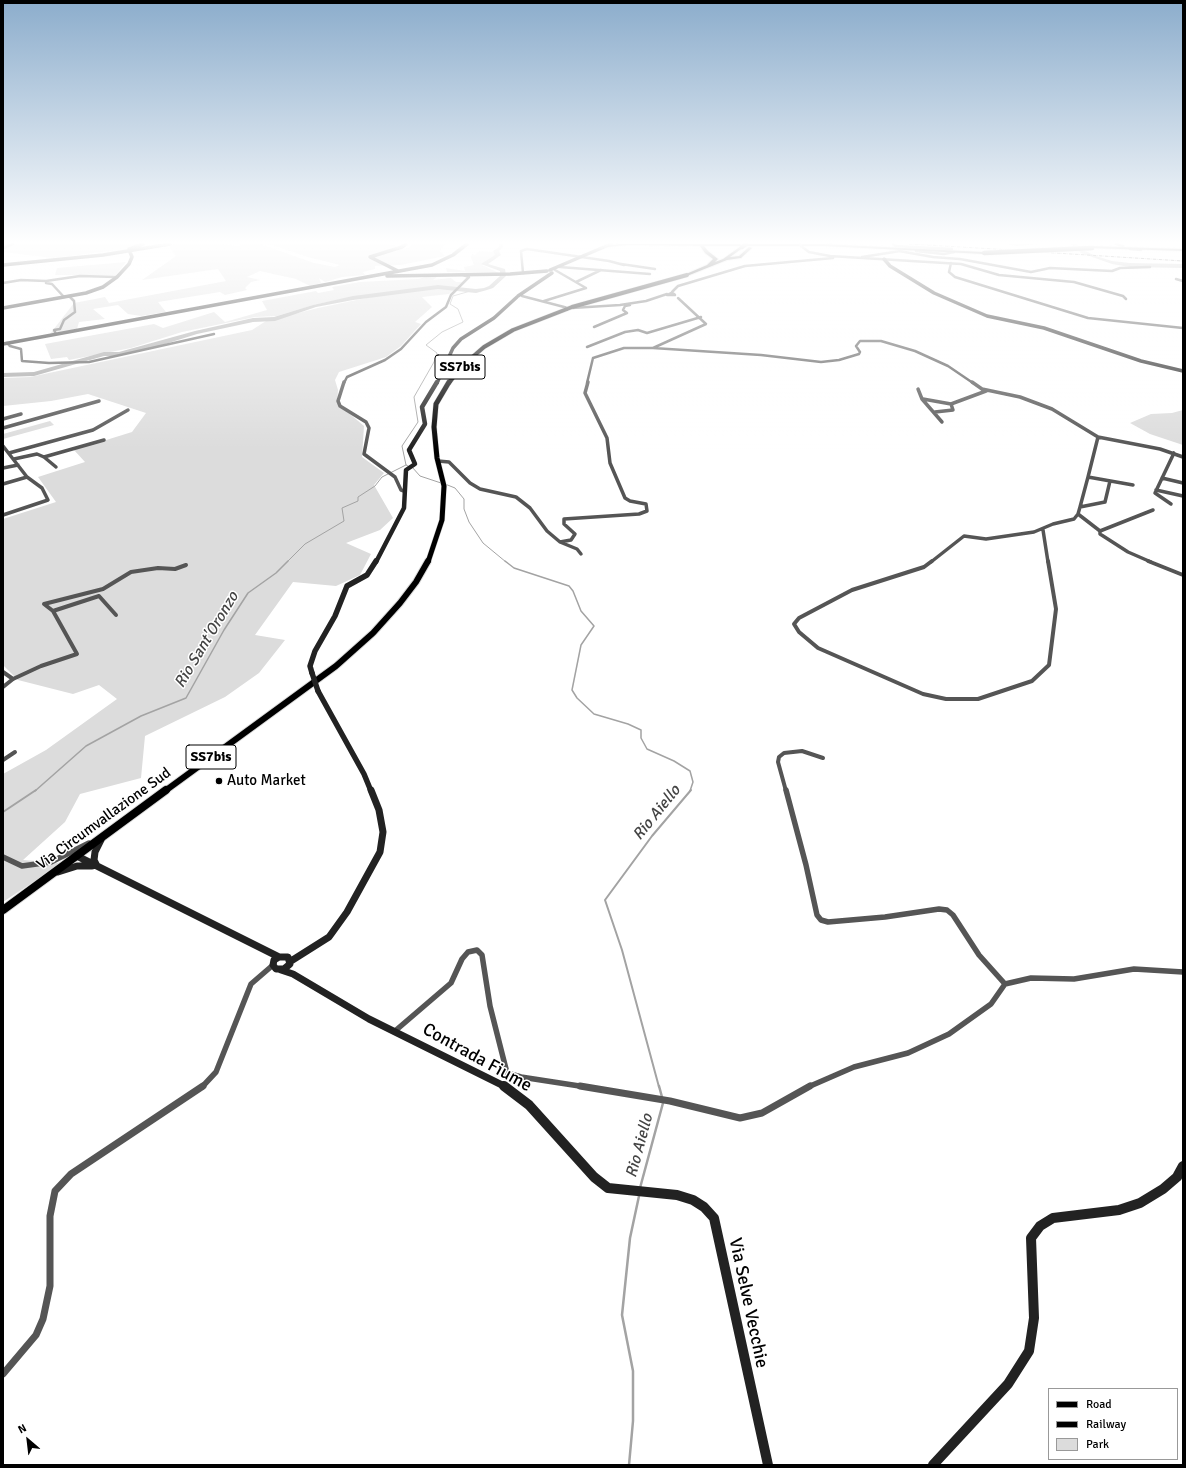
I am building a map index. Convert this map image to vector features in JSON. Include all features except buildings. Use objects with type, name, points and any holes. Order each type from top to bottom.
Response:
[{"type":"main road","name":"SS7bis","points":[[438,461],[434,427],[436,404],[443,390],[460,367],[484,347],[513,330],[558,313]]},
{"type":"main road","name":"Via Circumvallazione Sud","points":[[3,910],[336,666],[373,634],[400,604],[428,561],[442,520],[443,484],[438,461]]},
{"type":"street","points":[[56,334],[54,330],[60,329],[64,320],[74,313]]},
{"type":"street","points":[[5,343],[171,313]]},
{"type":"street","points":[[404,491],[401,490],[395,477],[364,454],[364,446],[369,428],[366,422],[340,406],[339,396],[347,377],[393,355],[426,322],[439,313]]},
{"type":"street","points":[[3,1374],[36,1335],[43,1319],[50,1286],[50,1216],[55,1191],[71,1174],[196,1093],[208,1082],[216,1072],[251,984],[264,972],[304,953],[330,936],[347,912],[380,852],[383,832],[379,810],[364,774],[318,690],[310,666],[315,651],[335,616],[347,586],[367,575],[372,569],[404,508],[406,470],[415,464],[409,450],[425,424],[422,407],[441,376],[453,348],[461,339],[500,313]]},
{"type":"street","points":[[594,327],[626,313]]},
{"type":"street","points":[[653,348],[704,326],[706,324],[695,313]]},
{"type":"street","points":[[980,313],[1003,320],[1044,328],[1141,361],[1183,371]]},
{"type":"street","points":[[1070,313],[1088,318],[1183,328]]},
{"type":"street","points":[[587,347],[625,332],[638,330],[647,333],[701,317]]},
{"type":"street","points":[[5,343],[21,349],[22,361],[49,363],[78,361],[89,362],[153,349],[214,334]]},
{"type":"street","points":[[560,542],[571,540],[575,534],[564,524],[564,519],[623,516],[644,513],[647,511],[646,504],[630,501],[624,498],[610,463],[607,438],[585,393],[593,358],[624,348],[653,348],[761,355],[821,362],[855,356],[860,352],[857,343],[873,340],[927,356],[948,366],[975,386],[986,391],[1020,397],[1052,409],[1098,437],[1174,453],[1183,457]]},
{"type":"street","points":[[918,389],[922,399],[935,412],[942,422]]},
{"type":"street","points":[[922,399],[951,404],[986,391]]},
{"type":"street","points":[[3,428],[99,401]]},
{"type":"street","points":[[935,412],[953,410],[951,404]]},
{"type":"street","points":[[9,453],[93,430],[128,410]]},
{"type":"street","points":[[3,419],[21,414]]},
{"type":"street","points":[[1043,530],[1056,609],[1049,665],[1032,681],[978,699],[946,700],[923,694],[818,648],[799,632],[794,624],[799,618],[852,590],[924,567],[964,536],[986,539],[1043,530],[1050,526],[1074,519],[1078,514],[1098,437]]},
{"type":"street","points":[[44,457],[104,440]]},
{"type":"street","points":[[3,446],[27,477],[42,488],[48,500],[44,503],[3,516]]},
{"type":"street","points":[[1171,504],[1155,493],[1174,453]]},
{"type":"street","points":[[14,459],[37,454],[44,457],[56,467]]},
{"type":"street","points":[[438,461],[449,462],[470,483],[480,489],[516,497],[530,508],[547,531],[560,542],[577,549],[581,554]]},
{"type":"street","points":[[3,468],[18,465]]},
{"type":"street","points":[[3,484],[27,477]]},
{"type":"street","points":[[1088,477],[1133,485]]},
{"type":"street","points":[[1162,478],[1183,483]]},
{"type":"street","points":[[1080,507],[1105,502],[1110,481]]},
{"type":"street","points":[[1156,490],[1183,496]]},
{"type":"street","points":[[1100,531],[1153,510]]},
{"type":"street","points":[[1078,514],[1109,540],[1128,552],[1183,575]]},
{"type":"street","points":[[3,687],[14,679],[41,666],[77,654],[53,611],[44,604],[103,589],[131,572],[158,568],[175,569],[186,565]]},
{"type":"street","points":[[53,611],[99,596],[116,615]]},
{"type":"street","points":[[3,672],[14,679]]},
{"type":"street","points":[[823,758],[802,751],[792,751],[784,753],[779,757],[778,762],[806,865],[817,915],[821,920],[828,922],[885,917],[939,909],[947,910],[954,915],[979,955],[1005,984]]},
{"type":"street","points":[[3,760],[15,752]]},
{"type":"street","points":[[3,857],[22,866],[51,862],[87,844],[101,839]]},
{"type":"street","points":[[97,866],[94,860],[95,852],[101,839]]},
{"type":"street","points":[[77,856],[267,951],[283,964]]},
{"type":"street","points":[[48,877],[78,866],[97,866]]},
{"type":"street","points":[[395,1031],[451,983],[462,959],[468,952],[477,950],[482,954],[490,1006],[507,1073],[521,1077],[670,1101],[740,1118],[762,1113],[802,1090],[854,1067],[908,1053],[949,1034],[991,1004],[1005,984],[1031,978],[1074,979],[1134,970],[1183,972]]},
{"type":"street","name":"Contrada Fiume","points":[[283,964],[369,1019],[507,1088],[529,1105],[594,1177],[608,1188],[650,1192]]},
{"type":"street","points":[[934,1465],[1008,1384],[1028,1351],[1034,1318],[1031,1238],[1040,1226],[1053,1218],[1118,1210],[1140,1203],[1163,1189],[1177,1176],[1183,1166]]},
{"type":"street","name":"Via Selve Vecchie","points":[[650,1192],[677,1195],[693,1200],[704,1207],[714,1218],[750,1389],[768,1465]]},
{"type":"green space","points":[[67,313],[97,313],[105,319],[79,322],[77,329],[50,334]]},
{"type":"green space","points":[[126,313],[163,313],[141,316]]},
{"type":"green space","points":[[212,313],[215,313],[225,322],[258,313],[289,313],[277,316],[255,317],[182,332],[131,348],[69,360],[67,357],[51,359],[45,344],[154,324],[163,328]]},
{"type":"green space","points":[[300,313],[426,313],[415,322],[421,324],[401,346],[386,357],[339,372],[335,380],[338,390],[337,403],[364,426],[362,457],[384,473],[374,485],[393,518],[380,530],[346,543],[371,554],[360,575],[336,586],[293,582],[255,635],[285,640],[259,673],[225,697],[145,736],[141,778],[80,794],[65,822],[23,860],[62,863],[3,902],[3,774],[46,750],[117,699],[99,685],[73,694],[18,680],[3,665],[3,519],[56,502],[38,477],[85,462],[74,450],[132,432],[146,413],[88,394],[51,401],[3,406],[3,378],[30,377],[252,330],[266,321]]},
{"type":"green space","points":[[1183,410],[1183,445],[1150,434],[1130,423],[1151,414],[1172,413]]},
{"type":"green space","points":[[50,421],[54,425],[3,439],[3,434]]},
{"type":"waterway","points":[[3,375],[34,374],[104,354],[119,354],[160,344],[195,333],[253,320],[275,319],[295,313]]},
{"type":"waterway","name":"Rio Aiello","points":[[406,465],[402,446],[418,422],[414,397],[434,362],[437,353],[426,345],[442,332],[463,322],[459,313]]},
{"type":"waterway","name":"Rio Sant'Oronzo","points":[[35,791],[86,746],[141,716],[186,698],[224,630],[248,593],[276,573],[305,544],[344,521],[342,508],[358,501],[358,497],[375,486],[382,477],[406,465]]},
{"type":"waterway","name":"Rio Aiello","points":[[412,467],[420,476],[441,483]]},
{"type":"waterway","name":"Rio Aiello","points":[[445,484],[455,488],[464,499],[464,509],[469,522],[483,543],[506,562]]},
{"type":"waterway","name":"Rio Aiello","points":[[505,561],[514,568],[569,586],[573,591],[581,611],[594,626],[581,645],[572,690],[577,698],[594,714],[628,724],[641,730],[641,738],[647,749],[674,761],[690,771],[693,782],[690,791]]},
{"type":"waterway","name":"Rio Sant'Oronzo","points":[[3,812],[36,790]]},
{"type":"waterway","name":"Rio Aiello","points":[[659,1087],[622,950],[605,900],[652,836],[691,790]]},
{"type":"waterway","name":"Rio Aiello","points":[[659,1086],[662,1097]]},
{"type":"waterway","name":"Rio Aiello","points":[[640,1188],[663,1103]]},
{"type":"waterway","name":"Rio Aiello","points":[[629,1465],[633,1421],[633,1371],[622,1315],[630,1238],[639,1196]]},
{"type":"place","name":"Auto Market","points":[[219,781]]}]
